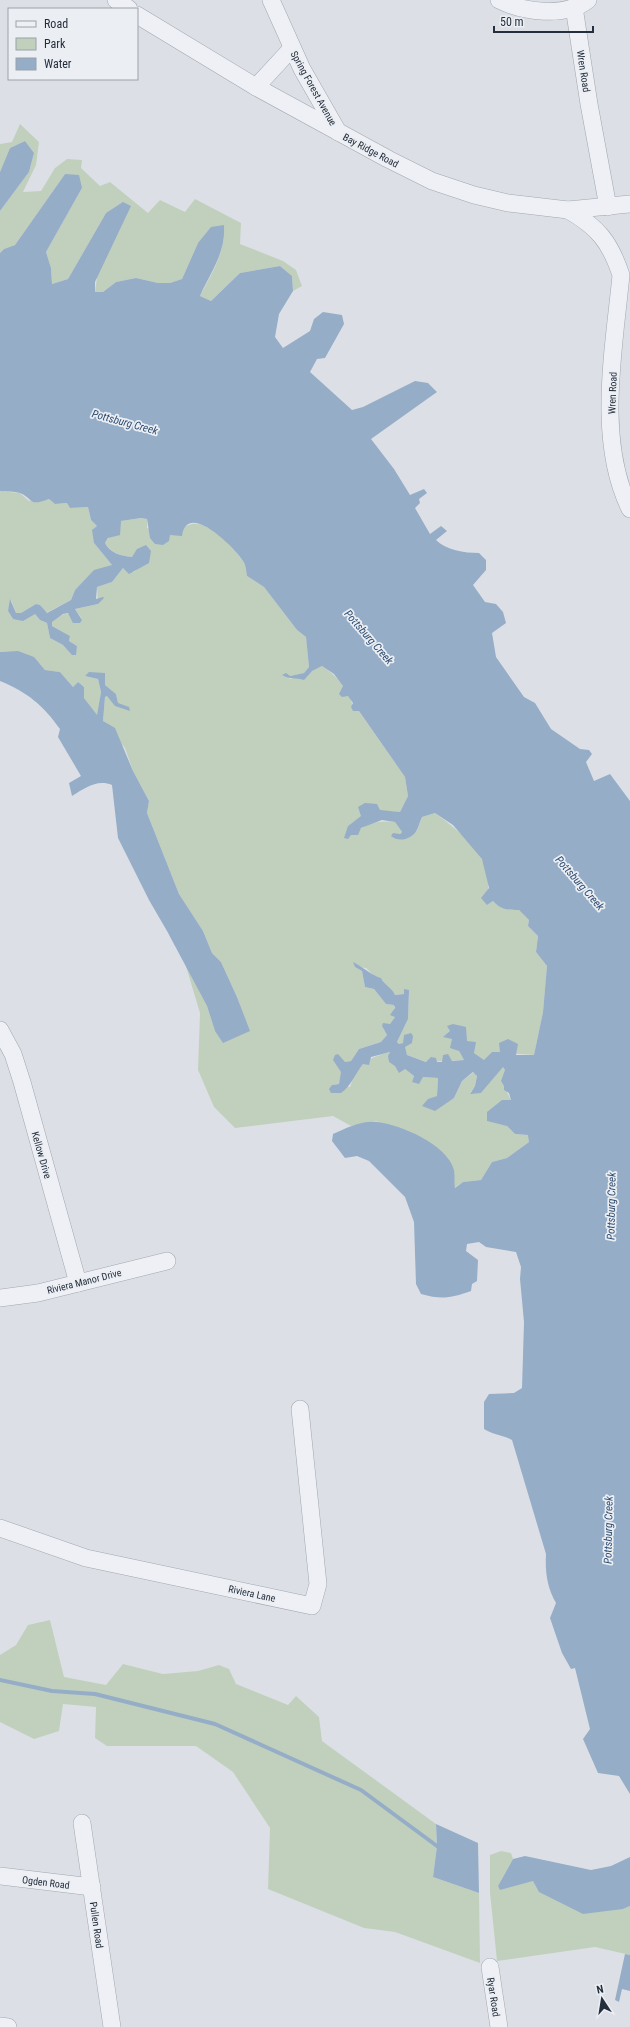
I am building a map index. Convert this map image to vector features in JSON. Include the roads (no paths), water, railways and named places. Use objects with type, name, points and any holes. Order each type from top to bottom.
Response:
[{"type":"street","points":[[116,0],[128,8]]},
{"type":"street","name":"Spring Forest Avenue","points":[[272,0],[302,69],[338,132]]},
{"type":"street","points":[[499,0],[511,6],[534,12],[552,11],[581,3]]},
{"type":"street","name":"Wren Road","points":[[581,3],[589,104],[608,206]]},
{"type":"street","name":"Bay Ridge Road","points":[[138,16],[156,28],[256,87],[432,181],[474,195],[508,203],[568,210],[630,204]]},
{"type":"street","points":[[256,87],[292,48]]},
{"type":"street","name":"Wren Road","points":[[568,210],[589,222],[604,239],[615,256],[621,275],[610,410],[614,452],[620,482],[630,509]]},
{"type":"street","name":"Wren Road","points":[[621,275],[630,258]]},
{"type":"street","name":"Kellow Drive","points":[[2,1039],[22,1082],[78,1283]]},
{"type":"street","name":"Riviera Manor Drive","points":[[0,1298],[38,1293],[167,1261]]},
{"type":"street","name":"Riviera Lane","points":[[0,1528],[86,1558],[312,1606],[318,1584],[300,1408]]},
{"type":"street","name":"Pullen Road","points":[[82,1823],[112,2027]]},
{"type":"street","name":"Ogden Road","points":[[0,1876],[92,1887]]},
{"type":"street","name":"Ryar Road","points":[[490,1967],[499,2027]]},
{"type":"street","points":[[0,2026],[8,2027]]},
{"type":"water","points":[[25,141],[34,153],[29,172],[0,211],[0,172],[10,148]]},
{"type":"water","name":"Pottsburg Creek","points":[[65,174],[79,175],[82,188],[46,252],[51,268],[52,284],[68,279],[106,213],[123,202],[131,206],[95,282],[95,292],[103,292],[116,282],[136,278],[158,283],[170,283],[182,279],[198,243],[211,227],[224,225],[223,244],[217,262],[200,296],[211,301],[240,273],[280,266],[292,276],[293,291],[279,314],[275,337],[283,348],[310,331],[314,319],[323,312],[342,315],[344,324],[325,358],[317,359],[310,372],[352,410],[363,407],[415,381],[428,383],[437,392],[371,439],[394,469],[410,495],[424,489],[427,493],[419,499],[420,503],[415,508],[430,534],[441,526],[447,531],[436,540],[450,549],[479,553],[486,560],[486,570],[473,585],[485,602],[496,604],[503,612],[506,623],[492,633],[496,657],[524,697],[535,703],[551,729],[580,749],[589,750],[592,754],[586,762],[594,781],[610,774],[630,801],[630,1794],[619,1776],[598,1773],[583,1739],[590,1729],[575,1668],[571,1669],[562,1653],[550,1618],[556,1603],[550,1591],[547,1579],[546,1554],[512,1440],[484,1429],[484,1402],[489,1394],[514,1393],[522,1388],[524,1322],[520,1279],[521,1267],[516,1252],[486,1247],[479,1242],[467,1244],[466,1251],[478,1260],[477,1281],[472,1284],[471,1291],[441,1298],[421,1294],[416,1284],[414,1222],[405,1197],[369,1161],[357,1156],[345,1158],[332,1141],[333,1134],[354,1125],[366,1122],[377,1122],[398,1127],[422,1137],[442,1152],[450,1161],[454,1170],[455,1188],[463,1182],[481,1180],[492,1162],[507,1158],[529,1142],[528,1135],[515,1134],[507,1126],[487,1121],[487,1112],[502,1100],[511,1100],[509,1093],[504,1090],[504,1086],[501,1081],[505,1070],[503,1067],[481,1093],[470,1094],[475,1086],[477,1076],[473,1072],[462,1081],[454,1098],[435,1111],[422,1106],[428,1099],[437,1096],[438,1078],[423,1077],[419,1084],[412,1082],[414,1076],[405,1069],[399,1073],[395,1066],[389,1062],[388,1056],[390,1052],[371,1057],[369,1065],[363,1064],[341,1093],[331,1093],[329,1089],[332,1085],[339,1084],[341,1072],[333,1060],[335,1055],[338,1054],[345,1062],[351,1061],[359,1049],[381,1042],[387,1035],[382,1026],[383,1023],[390,1024],[395,1017],[390,1015],[395,1008],[394,1005],[386,1004],[374,989],[365,987],[362,971],[355,967],[353,962],[381,978],[395,995],[404,994],[404,989],[409,990],[408,1019],[397,1042],[399,1044],[403,1043],[404,1035],[411,1033],[413,1036],[412,1043],[405,1047],[407,1055],[426,1062],[431,1057],[436,1058],[437,1062],[442,1062],[443,1055],[448,1054],[452,1061],[464,1060],[459,1051],[450,1048],[452,1039],[443,1037],[450,1031],[447,1026],[453,1024],[466,1027],[467,1041],[476,1042],[474,1053],[484,1060],[492,1052],[500,1052],[499,1043],[508,1039],[518,1044],[516,1055],[534,1055],[543,1012],[547,966],[536,952],[538,936],[528,926],[529,920],[519,910],[504,909],[493,901],[487,905],[481,898],[489,888],[482,859],[453,825],[435,813],[422,817],[415,833],[409,838],[401,840],[391,836],[393,833],[400,834],[402,832],[395,822],[382,820],[361,828],[358,835],[351,835],[348,839],[344,838],[348,826],[361,816],[358,807],[365,803],[377,804],[380,810],[400,812],[408,796],[405,777],[359,711],[353,711],[351,707],[353,703],[348,696],[342,697],[339,694],[343,686],[334,674],[322,666],[312,671],[304,680],[282,675],[286,673],[290,676],[304,673],[309,667],[306,637],[297,630],[264,587],[247,576],[245,564],[231,547],[211,530],[193,523],[186,526],[182,536],[170,535],[169,541],[163,545],[155,544],[150,538],[147,519],[141,518],[121,521],[120,535],[108,538],[105,543],[107,546],[116,553],[132,557],[137,549],[146,545],[151,551],[149,563],[129,574],[123,568],[112,582],[97,587],[96,599],[104,598],[98,604],[75,609],[82,620],[80,623],[73,623],[68,613],[63,614],[52,622],[52,626],[70,636],[69,641],[77,646],[76,655],[72,655],[63,645],[50,638],[47,623],[40,620],[35,614],[23,621],[13,619],[8,611],[10,599],[16,613],[21,613],[36,604],[40,605],[47,613],[71,600],[75,590],[94,570],[112,565],[94,543],[92,530],[97,526],[91,520],[88,507],[70,508],[67,503],[55,504],[49,499],[34,502],[20,493],[0,491],[0,253],[4,249],[15,245]]},
{"type":"water","points":[[18,651],[34,657],[45,670],[60,672],[73,687],[78,682],[84,687],[84,698],[97,715],[101,692],[98,679],[85,676],[89,672],[105,673],[105,685],[116,694],[118,703],[129,707],[130,711],[115,706],[107,696],[105,697],[103,721],[115,728],[133,771],[149,801],[147,813],[179,894],[203,931],[212,953],[221,962],[250,1031],[223,1043],[215,1031],[207,1006],[149,900],[118,838],[112,785],[101,783],[91,785],[72,796],[69,783],[81,776],[58,737],[60,729],[54,720],[34,700],[10,685],[0,681],[0,652]]},
{"type":"water","points":[[436,1824],[478,1843],[479,1893],[433,1877],[437,1846]]},
{"type":"water","points":[[525,1856],[591,1870],[611,1866],[630,1857],[630,1906],[623,1909],[583,1914],[539,1892],[533,1881],[500,1890],[498,1886],[513,1859]]},
{"type":"water","points":[[625,1954],[630,1955],[630,1991],[622,1989],[619,2002],[615,2000]]},
{"type":"waterway","points":[[0,1680],[52,1691],[95,1694],[215,1724],[361,1790],[437,1846]]}]
